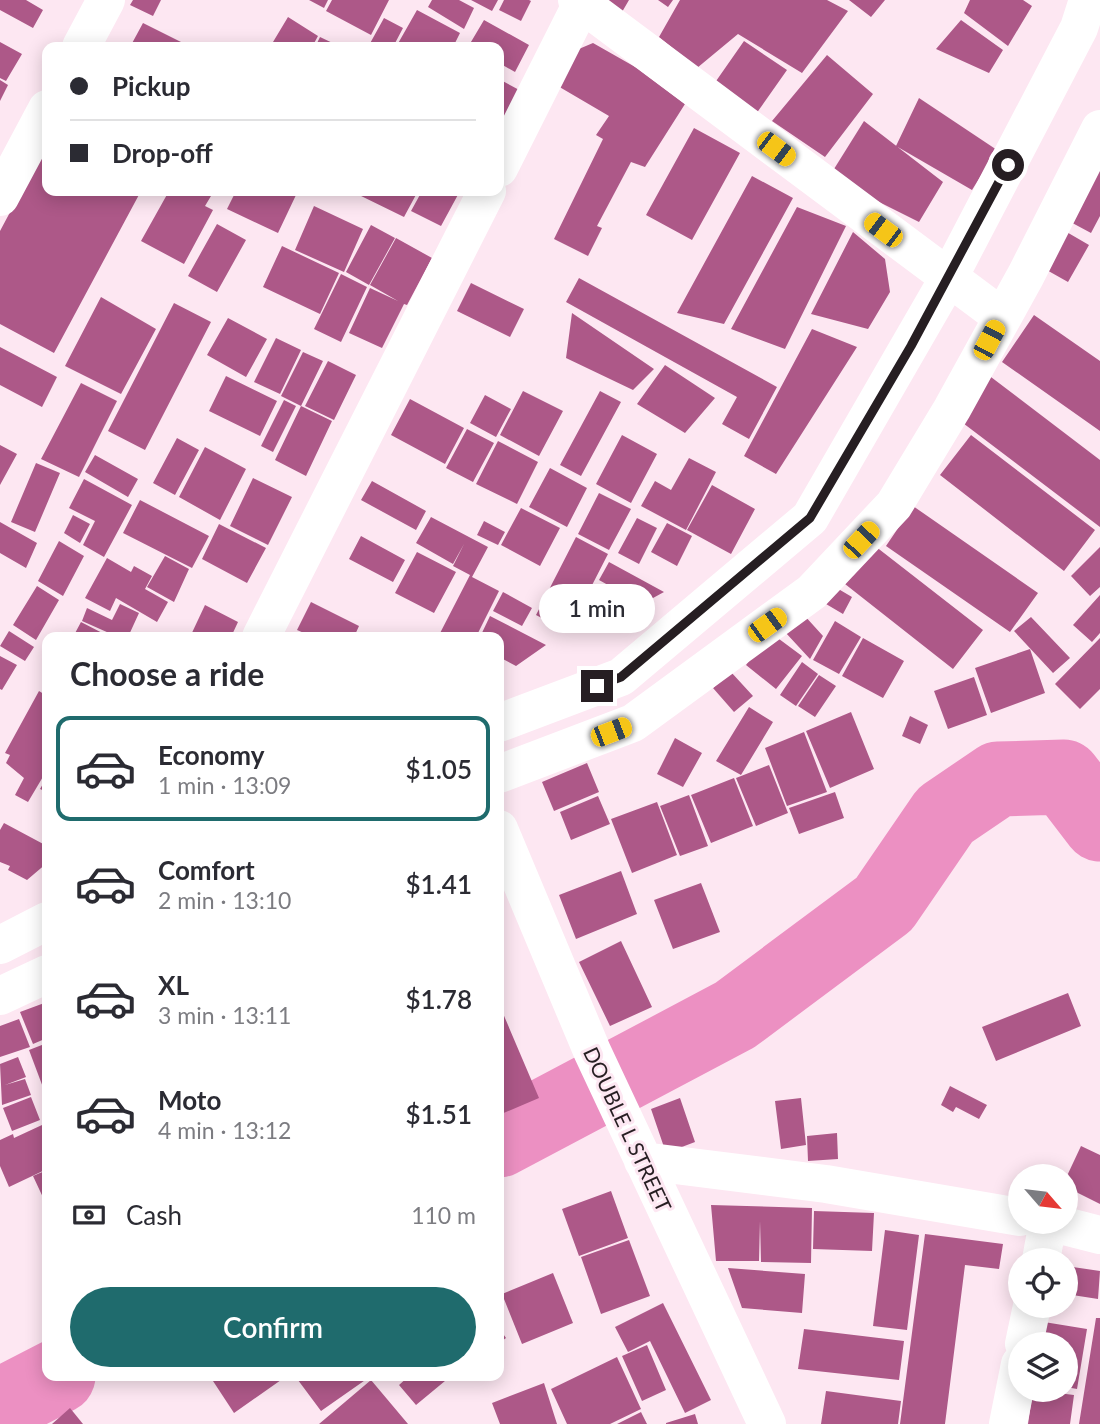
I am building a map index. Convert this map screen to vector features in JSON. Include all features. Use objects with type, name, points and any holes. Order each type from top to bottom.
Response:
[{"type":"street","points":[[84,42],[106,0]]},
{"type":"street","points":[[504,721],[621,677],[810,518],[948,279],[1079,28],[1088,0]]},
{"type":"street","points":[[504,158],[580,2],[1002,317]]},
{"type":"street","points":[[0,197],[42,118]]},
{"type":"street","points":[[504,772],[633,723],[812,592],[894,505],[952,409],[1100,130]]},
{"type":"street","points":[[264,632],[484,196]]},
{"type":"street","name":"DOUBLE L STREET","points":[[504,841],[592,1051],[766,1424]]},
{"type":"street","points":[[0,945],[42,924]]},
{"type":"street","points":[[0,996],[42,976]]},
{"type":"street","points":[[643,1161],[826,1184],[1008,1215]]},
{"type":"street","points":[[1078,1229],[1100,1235]]},
{"type":"street","points":[[1009,1424],[1013,1402]]},
{"type":"building","points":[[0,0],[26,0],[43,10],[33,28],[0,10]]},
{"type":"building","points":[[133,0],[161,0],[153,16],[130,5]]},
{"type":"building","points":[[309,0],[328,0],[324,8]]},
{"type":"building","points":[[332,0],[389,0],[371,35],[326,11]]},
{"type":"building","points":[[432,0],[459,0],[474,8],[464,29],[428,7]]},
{"type":"building","points":[[471,0],[498,0],[492,11]]},
{"type":"building","points":[[504,0],[531,1],[521,21],[499,10]]},
{"type":"building","points":[[603,0],[629,0],[622,12]]},
{"type":"building","points":[[658,0],[673,0],[668,7]]},
{"type":"building","points":[[680,0],[827,0],[848,11],[802,73],[738,34],[697,68],[659,37]]},
{"type":"building","points":[[849,0],[885,0],[871,17]]},
{"type":"building","points":[[970,0],[1023,0],[1032,6],[1008,46],[964,13]]},
{"type":"building","points":[[417,10],[460,33],[456,42],[399,42]]},
{"type":"building","points":[[288,17],[318,36],[315,42],[273,42]]},
{"type":"building","points":[[384,18],[403,28],[396,42],[371,42]]},
{"type":"building","points":[[484,20],[529,45],[515,72],[504,66],[504,42],[471,42]]},
{"type":"building","points":[[961,20],[1003,50],[989,73],[936,49]]},
{"type":"building","points":[[143,23],[181,42],[133,42]]},
{"type":"building","points":[[320,37],[330,42],[318,42]]},
{"type":"building","points":[[744,41],[787,70],[756,114],[714,84]]},
{"type":"building","points":[[0,42],[22,54],[6,81],[0,78]]},
{"type":"building","points":[[593,43],[637,68],[685,104],[645,167],[631,162],[597,226],[602,228],[588,256],[554,239],[603,139],[596,135],[609,116],[551,82],[567,54]]},
{"type":"building","points":[[827,55],[873,94],[825,157],[772,121]]},
{"type":"building","points":[[0,80],[8,85],[0,101]]},
{"type":"building","points":[[504,82],[523,92],[504,128]]},
{"type":"building","points":[[919,98],[997,150],[972,190],[896,146]]},
{"type":"building","points":[[864,121],[943,182],[919,222],[829,177]]},
{"type":"building","points":[[694,128],[740,153],[692,240],[646,215]]},
{"type":"building","points":[[1100,150],[1100,216],[1091,233],[1063,218]]},
{"type":"building","points":[[42,152],[42,196],[138,196],[54,353],[0,324],[0,231]]},
{"type":"building","points":[[752,176],[793,198],[724,324],[677,313]]},
{"type":"building","points":[[166,196],[211,196],[205,206],[213,210],[184,264],[141,241]]},
{"type":"building","points":[[234,196],[296,196],[278,233],[227,209]]},
{"type":"building","points":[[361,196],[415,196],[404,217]]},
{"type":"building","points":[[419,196],[457,196],[441,226],[411,211]]},
{"type":"building","points":[[314,206],[363,229],[344,272],[295,250]]},
{"type":"building","points":[[797,207],[846,226],[785,349],[731,329]]},
{"type":"building","points":[[217,224],[246,240],[217,292],[188,276]]},
{"type":"building","points":[[371,225],[395,238],[369,285],[346,272]]},
{"type":"building","points":[[1058,227],[1089,245],[1068,282],[1036,264]]},
{"type":"building","points":[[853,232],[885,259],[890,292],[868,329],[811,314]]},
{"type":"building","points":[[396,238],[432,258],[407,305],[404,304],[382,348],[349,333],[370,288],[398,301],[370,285]]},
{"type":"building","points":[[282,246],[339,273],[320,314],[263,287]]},
{"type":"building","points":[[341,274],[367,287],[341,342],[314,329]]},
{"type":"building","points":[[579,278],[777,387],[749,439],[722,424],[737,397],[566,302]]},
{"type":"building","points":[[471,283],[524,309],[510,337],[457,311]]},
{"type":"building","points":[[101,297],[156,329],[121,394],[65,366]]},
{"type":"building","points":[[174,303],[211,322],[145,450],[108,431]]},
{"type":"building","points":[[572,313],[654,369],[633,390],[566,358]]},
{"type":"building","points":[[1034,315],[1100,361],[1100,431],[1002,362]]},
{"type":"building","points":[[228,318],[267,339],[246,377],[207,355]]},
{"type":"building","points":[[812,329],[857,347],[776,474],[744,456]]},
{"type":"building","points":[[276,338],[301,350],[280,394],[254,382]]},
{"type":"building","points":[[0,347],[57,377],[42,407],[0,385]]},
{"type":"building","points":[[303,352],[323,361],[301,406],[281,396]]},
{"type":"building","points":[[328,361],[356,375],[334,420],[305,406]]},
{"type":"building","points":[[665,365],[715,398],[685,433],[637,404]]},
{"type":"building","points":[[987,374],[1100,460],[1100,527],[955,417]]},
{"type":"building","points":[[226,376],[277,401],[260,436],[209,411]]},
{"type":"building","points":[[81,383],[117,401],[79,477],[41,459]]},
{"type":"building","points":[[523,391],[563,411],[539,456],[500,435]]},
{"type":"building","points":[[600,391],[621,402],[581,476],[560,465]]},
{"type":"building","points":[[485,395],[511,409],[496,437],[470,423]]},
{"type":"building","points":[[410,399],[464,428],[445,464],[391,435]]},
{"type":"building","points":[[284,400],[296,406],[273,452],[261,446]]},
{"type":"building","points":[[301,406],[332,421],[306,476],[275,460]]},
{"type":"building","points":[[467,429],[494,443],[473,482],[446,468]]},
{"type":"building","points":[[622,435],[657,454],[631,503],[596,484]]},
{"type":"building","points":[[971,435],[1095,530],[1064,571],[940,475]]},
{"type":"building","points":[[177,438],[199,450],[175,495],[153,483]]},
{"type":"building","points":[[498,441],[538,462],[517,504],[476,484]]},
{"type":"building","points":[[0,445],[17,454],[0,485]]},
{"type":"building","points":[[205,447],[246,469],[220,520],[179,497]]},
{"type":"building","points":[[95,455],[138,479],[128,497],[85,472]]},
{"type":"building","points":[[689,458],[716,472],[686,530],[641,506],[655,481],[671,490]]},
{"type":"building","points":[[36,463],[60,473],[35,532],[11,522]]},
{"type":"building","points":[[550,468],[587,488],[567,527],[529,507]]},
{"type":"building","points":[[253,478],[292,497],[268,545],[230,526]]},
{"type":"building","points":[[84,479],[132,505],[104,557],[83,545],[95,521],[69,508]]},
{"type":"building","points":[[372,481],[426,511],[416,530],[361,500]]},
{"type":"building","points":[[712,485],[755,509],[731,554],[687,530]]},
{"type":"building","points":[[599,493],[631,509],[609,550],[578,534]]},
{"type":"building","points":[[140,500],[209,536],[192,568],[123,533]]},
{"type":"building","points":[[913,506],[1038,593],[1010,632],[886,546]]},
{"type":"building","points":[[521,508],[560,528],[540,566],[501,545]]},
{"type":"building","points":[[73,515],[90,524],[80,543],[64,533]]},
{"type":"building","points":[[431,517],[488,547],[472,577],[499,591],[478,632],[441,632],[470,575],[453,566],[464,544],[453,564],[416,543]]},
{"type":"building","points":[[637,518],[657,528],[639,564],[618,553]]},
{"type":"building","points":[[484,521],[505,532],[498,545],[477,535]]},
{"type":"building","points":[[0,522],[37,543],[26,568],[0,553]]},
{"type":"building","points":[[667,523],[692,536],[677,566],[651,552]]},
{"type":"building","points":[[219,524],[266,548],[247,583],[202,559]]},
{"type":"building","points":[[361,536],[405,560],[393,582],[349,559]]},
{"type":"building","points":[[576,537],[608,554],[568,632],[536,615]]},
{"type":"building","points":[[59,541],[84,556],[63,596],[38,581]]},
{"type":"building","points":[[875,546],[983,630],[953,669],[845,584]]},
{"type":"building","points":[[1100,547],[1100,587],[1090,596],[1071,576]]},
{"type":"building","points":[[417,552],[456,572],[434,613],[395,593]]},
{"type":"building","points":[[165,556],[189,569],[174,602],[147,587]]},
{"type":"building","points":[[107,558],[131,572],[134,566],[152,576],[145,589],[168,602],[157,622],[116,598],[110,611],[85,598]]},
{"type":"building","points":[[609,562],[664,592],[642,604],[599,580]]},
{"type":"building","points":[[37,586],[59,600],[36,640],[13,625]]},
{"type":"building","points":[[835,587],[852,597],[843,614],[826,604]]},
{"type":"building","points":[[503,592],[532,608],[522,626],[493,611]]},
{"type":"building","points":[[1100,595],[1100,633],[1092,642],[1073,625]]},
{"type":"building","points":[[311,602],[359,626],[356,632],[297,630]]},
{"type":"building","points":[[120,604],[139,613],[130,632],[107,632],[82,621],[87,608],[112,620]]},
{"type":"building","points":[[205,605],[238,622],[233,632],[192,632]]},
{"type":"building","points":[[804,615],[823,636],[810,659],[785,632]]},
{"type":"building","points":[[490,616],[546,645],[516,666],[504,660],[504,632],[482,632]]},
{"type":"building","points":[[1031,617],[1070,658],[1053,673],[1014,631]]},
{"type":"building","points":[[835,621],[861,637],[839,674],[813,660]]},
{"type":"building","points":[[81,622],[100,632],[76,632]]},
{"type":"building","points":[[9,631],[34,647],[25,661],[0,646]]},
{"type":"building","points":[[771,633],[802,656],[776,689],[746,665]]},
{"type":"building","points":[[863,638],[904,661],[883,698],[842,676]]},
{"type":"building","points":[[1100,638],[1100,689],[1080,709],[1055,684]]},
{"type":"building","points":[[1030,649],[1045,693],[991,713],[975,668]]},
{"type":"building","points":[[0,656],[17,665],[2,690],[0,689]]},
{"type":"building","points":[[802,662],[818,674],[796,706],[780,695]]},
{"type":"building","points":[[731,672],[753,696],[734,712],[713,688]]},
{"type":"building","points":[[819,675],[836,686],[815,717],[798,706]]},
{"type":"building","points":[[974,677],[987,715],[948,729],[934,691]]},
{"type":"building","points":[[39,691],[42,693],[42,778],[28,802],[15,795],[24,778],[6,763],[10,755],[5,753]]},
{"type":"building","points":[[749,707],[773,722],[741,775],[716,761]]},
{"type":"building","points":[[851,712],[874,769],[830,788],[806,731]]},
{"type":"building","points":[[910,716],[928,725],[920,744],[902,736]]},
{"type":"building","points":[[804,732],[827,792],[787,806],[765,748]]},
{"type":"building","points":[[675,738],[702,753],[683,787],[657,774]]},
{"type":"building","points":[[587,763],[599,792],[554,811],[542,782]]},
{"type":"building","points":[[769,765],[788,813],[756,826],[736,778]]},
{"type":"building","points":[[734,778],[753,826],[711,843],[691,795]]},
{"type":"building","points":[[835,792],[844,818],[799,834],[789,808]]},
{"type":"building","points":[[689,795],[708,846],[680,856],[660,806]]},
{"type":"building","points":[[598,796],[610,824],[571,840],[560,812]]},
{"type":"building","points":[[657,802],[677,855],[632,873],[611,819]]},
{"type":"building","points":[[4,823],[42,843],[42,867],[27,880],[8,870],[10,866],[0,862],[0,830]]},
{"type":"building","points":[[621,871],[637,914],[576,939],[559,895]]},
{"type":"building","points":[[701,883],[720,932],[673,949],[654,900]]},
{"type":"building","points":[[621,941],[652,1007],[610,1026],[579,962]]},
{"type":"building","points":[[1068,993],[1081,1026],[996,1061],[982,1027]]},
{"type":"building","points":[[42,1004],[42,1040],[33,1044],[20,1012]]},
{"type":"building","points":[[504,1016],[539,1098],[504,1113]]},
{"type":"building","points":[[19,1019],[30,1047],[0,1057],[0,1026]]},
{"type":"building","points":[[42,1045],[42,1085],[29,1050]]},
{"type":"building","points":[[18,1057],[26,1077],[5,1085],[25,1079],[31,1095],[2,1105],[0,1064]]},
{"type":"building","points":[[950,1086],[987,1105],[979,1119],[956,1107],[953,1112],[941,1105]]},
{"type":"building","points":[[31,1097],[40,1120],[12,1131],[3,1108]]},
{"type":"building","points":[[680,1098],[695,1142],[666,1153],[651,1109]]},
{"type":"building","points":[[801,1098],[806,1145],[781,1149],[775,1101]]},
{"type":"building","points":[[42,1125],[42,1171],[9,1187],[0,1166],[0,1140],[13,1134],[14,1138]]},
{"type":"building","points":[[837,1133],[838,1159],[808,1161],[807,1136]]},
{"type":"building","points":[[1081,1146],[1100,1155],[1100,1204],[1078,1193],[1078,1164],[1073,1164]]},
{"type":"building","points":[[42,1172],[42,1195],[33,1176]]},
{"type":"building","points":[[611,1191],[628,1238],[579,1256],[562,1209]]},
{"type":"building","points":[[711,1205],[812,1208],[811,1263],[761,1262],[760,1221],[759,1261],[716,1261]]},
{"type":"building","points":[[814,1211],[874,1213],[872,1251],[813,1249]]},
{"type":"building","points":[[885,1230],[919,1235],[907,1330],[873,1326]]},
{"type":"building","points":[[925,1234],[1003,1244],[999,1269],[965,1265],[945,1424],[900,1424]]},
{"type":"building","points":[[629,1240],[650,1296],[601,1314],[581,1257]]},
{"type":"building","points":[[728,1268],[805,1274],[802,1313],[742,1308]]},
{"type":"building","points":[[1078,1268],[1100,1271],[1098,1299],[1078,1296]]},
{"type":"building","points":[[553,1273],[573,1323],[522,1344],[504,1293]]},
{"type":"building","points":[[663,1303],[711,1400],[685,1413],[650,1341],[628,1352],[615,1327]]},
{"type":"building","points":[[1096,1318],[1100,1318],[1100,1424],[1079,1424]]},
{"type":"building","points":[[1044,1322],[1087,1329],[1078,1383],[1078,1332],[1043,1332]]},
{"type":"building","points":[[804,1329],[904,1341],[899,1380],[798,1369]]},
{"type":"building","points":[[647,1345],[666,1390],[642,1401],[622,1356]]},
{"type":"building","points":[[617,1357],[641,1409],[610,1424],[567,1424],[551,1389]]},
{"type":"building","points":[[213,1381],[280,1381],[234,1413]]},
{"type":"building","points":[[299,1381],[364,1381],[321,1411]]},
{"type":"building","points":[[372,1381],[408,1424],[319,1424]]},
{"type":"building","points":[[403,1381],[445,1381],[416,1405],[399,1385]]},
{"type":"building","points":[[544,1383],[557,1424],[500,1424],[492,1403]]},
{"type":"building","points":[[826,1391],[901,1401],[898,1424],[821,1424]]},
{"type":"building","points":[[1031,1402],[1073,1402],[1070,1424],[1028,1424]]},
{"type":"building","points":[[70,1408],[83,1424],[52,1424]]},
{"type":"building","points":[[641,1412],[647,1424],[617,1424]]},
{"type":"building","points":[[695,1414],[698,1424],[666,1424],[666,1423]]},
{"type":"waterway","points":[[504,1137],[735,1015],[884,904],[945,815],[998,779],[1064,777],[1100,824]]},
{"type":"waterway","points":[[0,1406],[48,1381]]},
{"type":"route","points":[[597,686],[621,677],[810,518],[911,346],[1008,165]]}]
